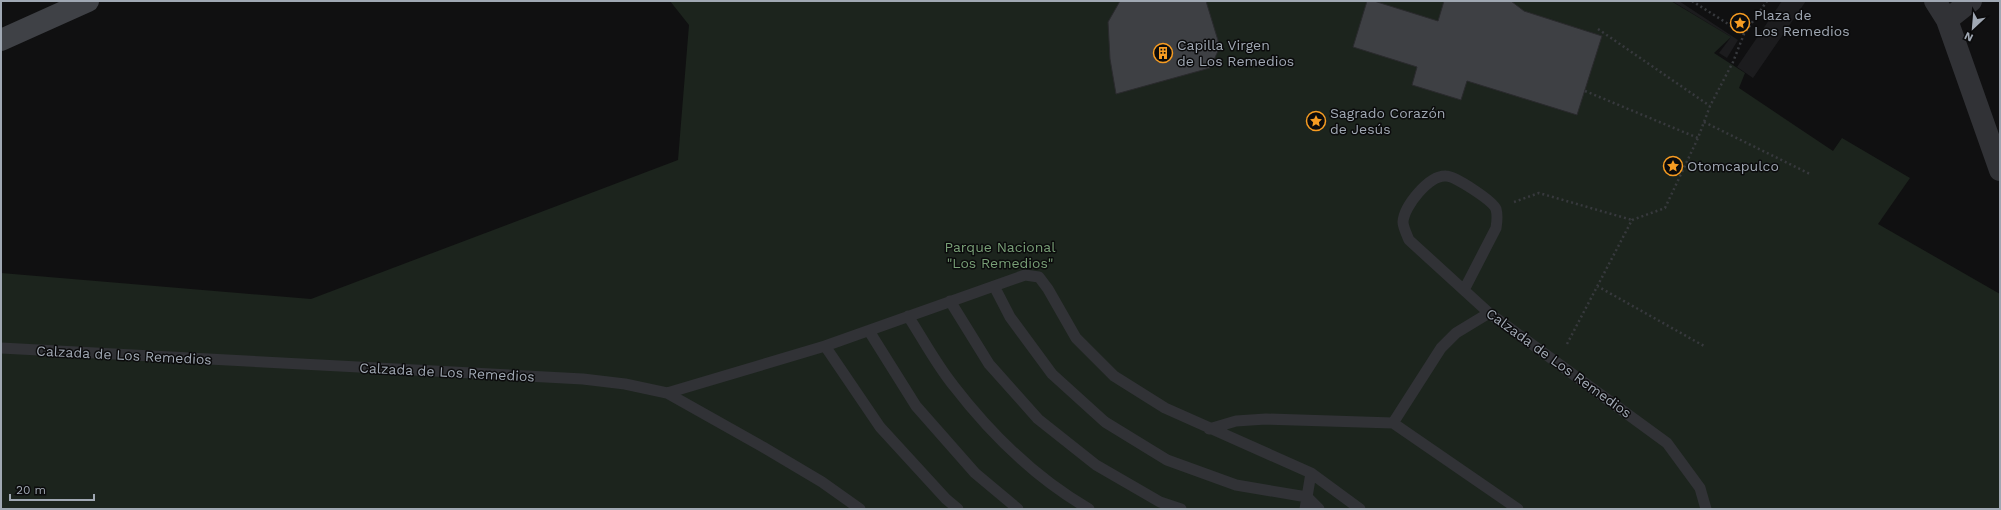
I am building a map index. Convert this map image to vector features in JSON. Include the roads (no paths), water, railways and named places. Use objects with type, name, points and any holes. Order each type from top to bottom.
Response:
[{"type":"main road","points":[[1,40],[88,1]]},
{"type":"street","points":[[1935,1],[1946,20],[2000,170]]},
{"type":"street","points":[[1946,20],[1971,1]]},
{"type":"lane","name":"Calzada de Los Remedios","points":[[1464,290],[1496,228],[1498,218],[1496,208],[1489,201],[1456,179],[1447,176],[1437,177],[1429,182],[1408,206],[1403,223],[1409,240],[1489,313],[1667,443],[1700,488],[1706,509]]},
{"type":"lane","points":[[667,392],[826,346],[1025,275],[1038,277],[1048,289],[1076,338],[1114,376],[1165,408],[1311,474],[1360,509]]},
{"type":"lane","points":[[994,286],[1010,316],[1052,374],[1105,422],[1167,460],[1236,485],[1307,496],[1319,509]]},
{"type":"lane","points":[[950,301],[989,364],[1038,419],[1096,465],[1160,502],[1181,509]]},
{"type":"lane","points":[[1393,423],[1441,348],[1456,333],[1489,313]]},
{"type":"lane","points":[[908,316],[952,385],[1006,446],[1069,497],[1089,509]]},
{"type":"lane","points":[[869,331],[916,406],[975,473],[1018,509]]},
{"type":"lane","points":[[826,346],[880,427],[946,499],[958,509]]},
{"type":"lane","name":"Calzada de Los Remedios","points":[[1,348],[583,380],[625,384],[667,392],[809,474],[860,509]]},
{"type":"lane","points":[[1209,429],[1236,420],[1266,419],[1393,423],[1518,509]]},
{"type":"lane","points":[[1305,509],[1311,474]]},
{"type":"place","name":"Plaza de Los Remedios","points":[[1740,23]]},
{"type":"place","name":"Capilla Virgen de Los Remedios","points":[[1163,53]]},
{"type":"place","name":"Sagrado Corazón de Jesús","points":[[1316,121]]},
{"type":"place","name":"Otomcapulco","points":[[1673,166]]},
{"type":"park label","name":"Parque Nacional \"Los Remedios\"","points":[[1000,256]]}]
